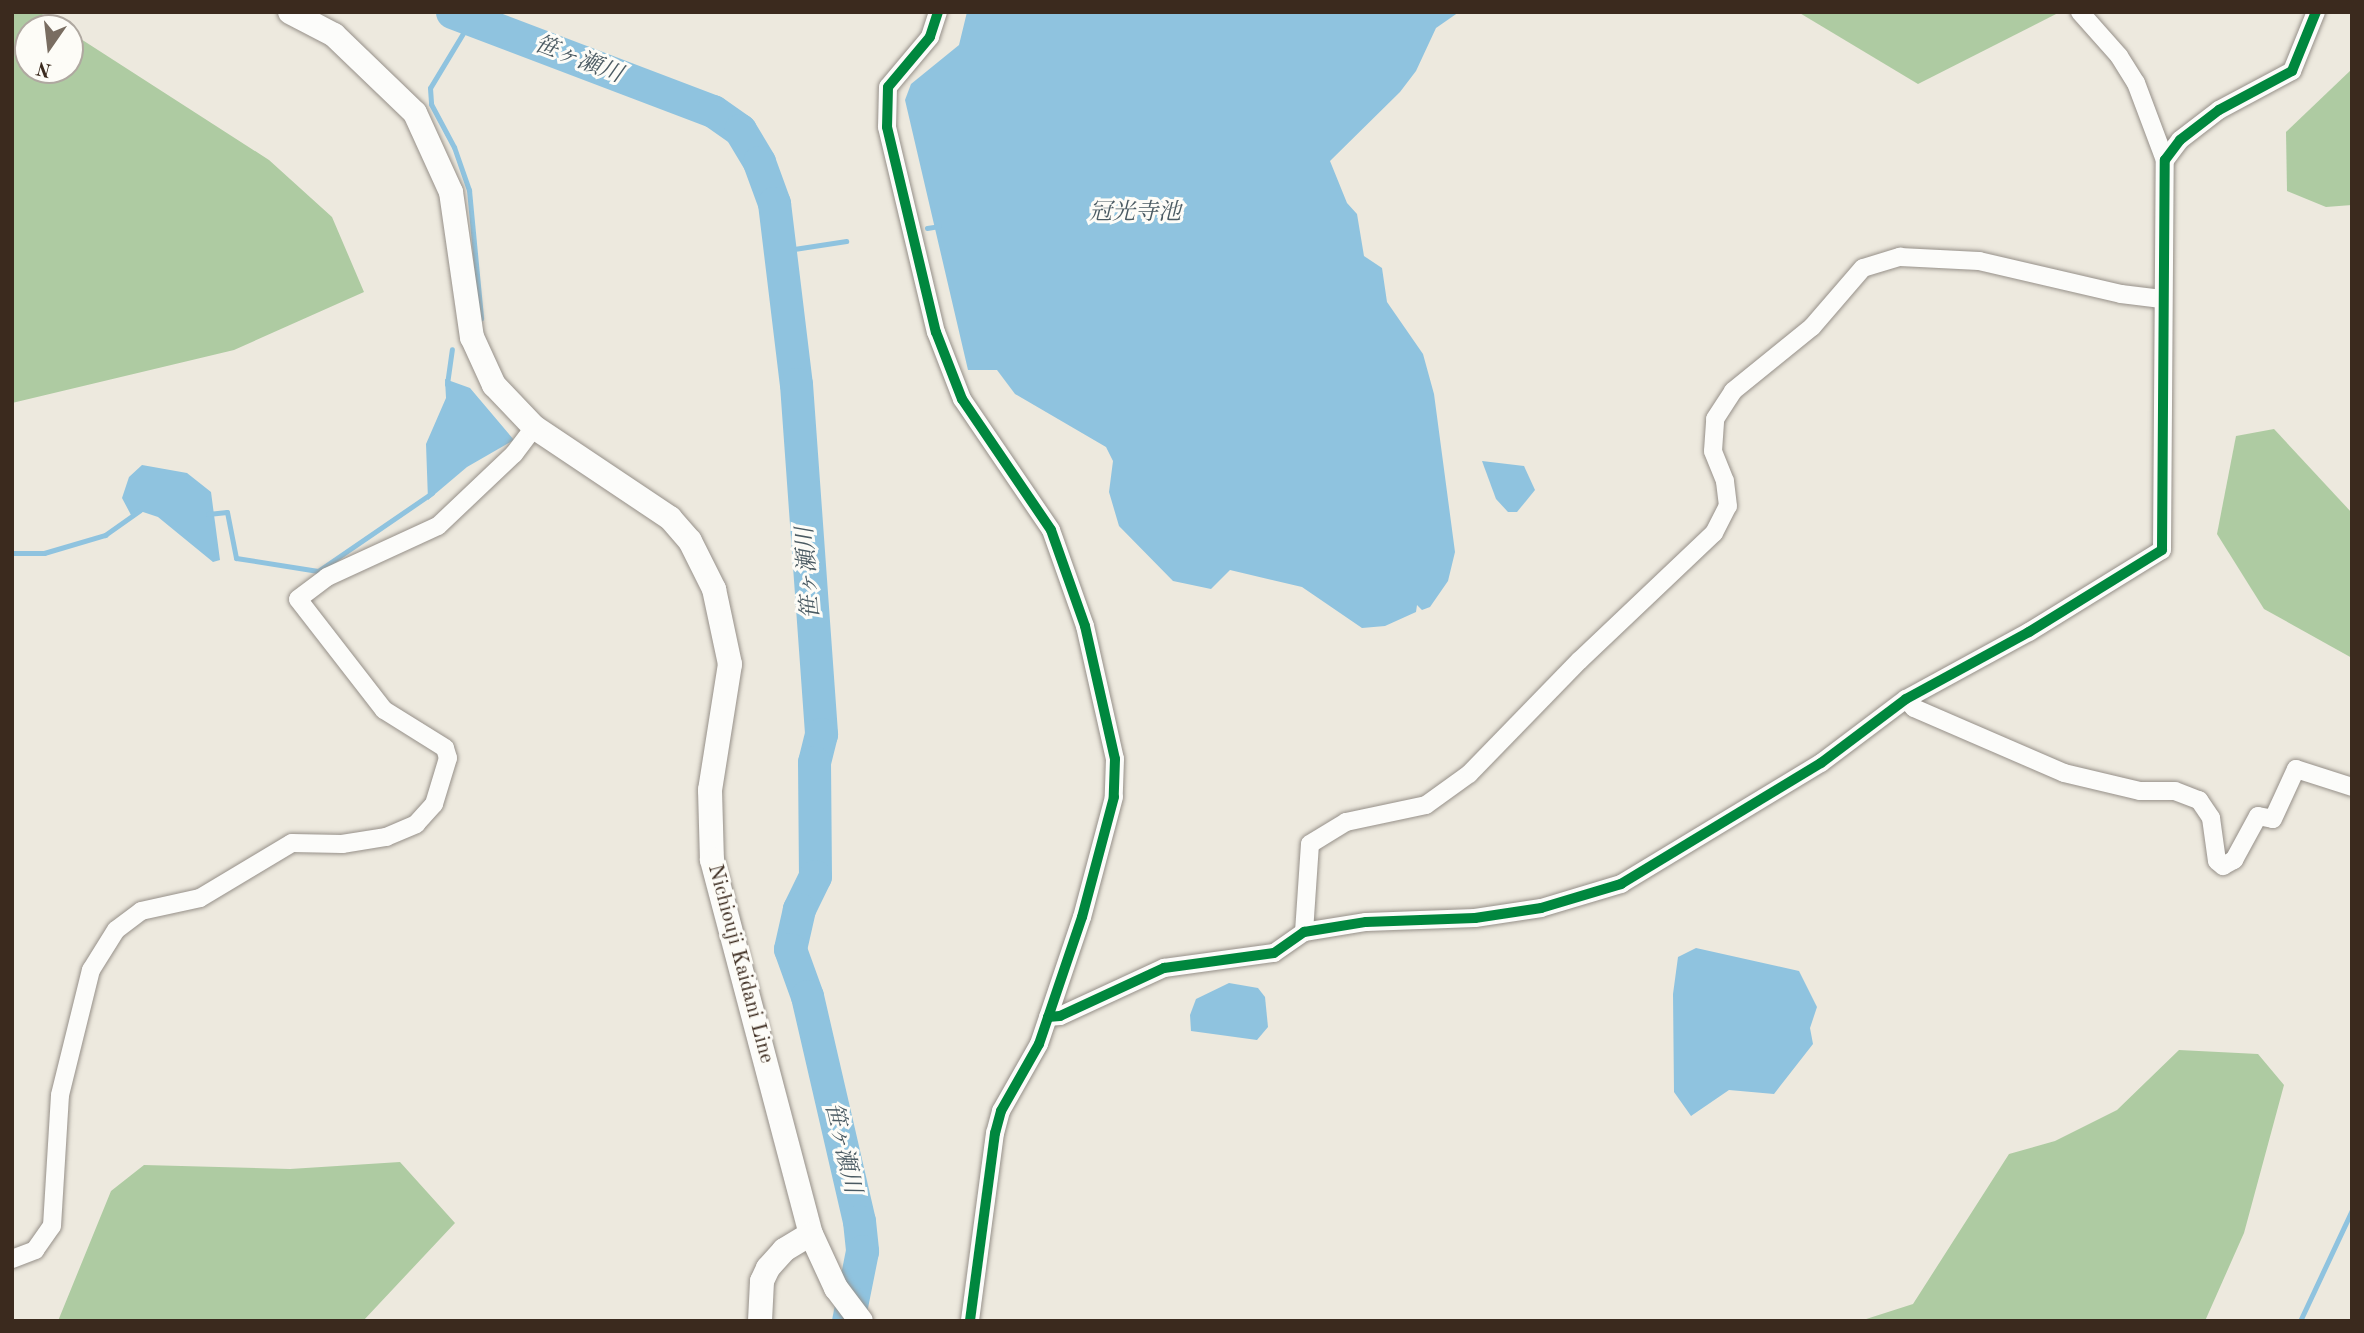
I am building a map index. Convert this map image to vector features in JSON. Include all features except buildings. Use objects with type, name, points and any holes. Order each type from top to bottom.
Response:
[{"type":"main road","name":"Nichiouji Kaidani Line","points":[[290,12],[334,35],[415,113],[451,192],[472,337],[494,385],[534,427],[670,518],[690,541],[714,589],[730,664],[710,790],[712,860],[811,1234],[836,1288],[861,1321]]},
{"type":"main road","points":[[760,1321],[762,1281],[768,1268],[784,1250],[811,1234]]},
{"type":"street","points":[[938,12],[930,37],[888,87],[884,102],[890,140],[936,332],[962,399],[1051,530],[1085,626],[1115,758],[1114,797],[1040,1044],[1001,1111],[995,1133],[970,1321]]},
{"type":"street","points":[[1048,1017],[1060,1016],[1164,968],[1274,953],[1304,932],[1366,922],[1475,918],[1541,908],[1621,884],[1821,763],[1906,699],[2029,632],[2162,550],[2165,160],[2136,83],[2119,56],[2080,12]]},
{"type":"street","points":[[2165,160],[2180,140],[2219,110],[2292,72],[2316,12]]},
{"type":"street","points":[[1304,932],[1310,844],[1346,822],[1426,805],[1469,774],[1579,661],[1714,533],[1728,506],[1725,481],[1713,451],[1715,419],[1733,391],[1812,327],[1863,268],[1900,257],[1979,261],[2121,295],[2162,299]]},
{"type":"street","points":[[12,1259],[35,1250],[52,1226],[60,1094],[91,970],[116,930],[141,911],[200,898],[292,843],[342,844],[386,837],[416,824],[434,804],[447,758],[445,748],[384,710],[298,599],[327,577],[438,526],[514,454],[534,427]]},
{"type":"street","points":[[1906,699],[1913,708],[2064,773],[2140,791],[2175,791],[2199,800],[2211,818],[2217,861],[2223,866],[2234,860],[2249,825],[2258,816],[2273,819],[2296,769],[2352,787]]},
{"type":"green space","points":[[12,12],[39,12],[42,14],[14,14],[14,84],[84,84],[84,41],[269,160],[332,217],[364,292],[234,350],[12,403]]},
{"type":"green space","points":[[1798,12],[2060,12],[1918,84]]},
{"type":"green space","points":[[2352,69],[2352,205],[2326,207],[2287,191],[2286,132]]},
{"type":"green space","points":[[2274,429],[2352,513],[2352,658],[2264,609],[2217,534],[2236,436]]},
{"type":"green space","points":[[2179,1050],[2258,1054],[2284,1085],[2244,1233],[2205,1321],[1860,1321],[1913,1304],[2009,1154],[2055,1141],[2117,1110]]},
{"type":"green space","points":[[400,1162],[455,1223],[363,1321],[58,1321],[111,1191],[144,1165],[290,1169]]},
{"type":"water","name":"冠光寺池","points":[[967,12],[1459,12],[1436,28],[1416,71],[1400,92],[1330,161],[1347,203],[1357,214],[1364,256],[1382,268],[1387,302],[1423,354],[1434,394],[1455,552],[1448,581],[1430,607],[1422,610],[1417,605],[1416,612],[1385,626],[1362,628],[1302,587],[1230,570],[1211,589],[1173,581],[1119,526],[1109,492],[1113,461],[1106,447],[1015,394],[997,370],[968,370],[905,100],[911,84],[959,45]]},
{"type":"water","points":[[445,379],[470,388],[514,440],[467,467],[428,500],[426,444],[446,398]]},
{"type":"water","points":[[1482,461],[1524,466],[1535,490],[1517,512],[1508,512],[1496,499]]},
{"type":"water","points":[[142,465],[187,473],[211,492],[220,560],[213,562],[158,517],[143,512],[131,515],[122,498],[129,477]]},
{"type":"water","points":[[1696,948],[1799,971],[1817,1007],[1810,1028],[1813,1044],[1774,1094],[1729,1090],[1691,1116],[1674,1092],[1673,994],[1678,957]]},
{"type":"water","points":[[1229,983],[1258,988],[1265,997],[1268,1027],[1257,1040],[1191,1031],[1190,1015],[1196,999]]},
{"type":"waterway","name":"笹ヶ瀬川","points":[[452,12],[713,111],[740,130],[759,162],[774,203],[796,384],[821,734],[814,762],[815,876],[799,909],[790,949],[807,996],[859,1221],[862,1251],[848,1321]]},
{"type":"waterway","points":[[471,20],[430,88],[431,104],[454,147],[469,190],[481,318]]},
{"type":"waterway","points":[[927,228],[939,226]]},
{"type":"waterway","points":[[781,251],[846,241]]},
{"type":"waterway","points":[[447,384],[452,349]]},
{"type":"waterway","points":[[208,514],[227,512],[236,558],[318,571],[432,493]]},
{"type":"waterway","points":[[12,553],[44,553],[105,535],[139,511]]},
{"type":"waterway","points":[[2300,1321],[2352,1210]]},
{"type":"cycle path","points":[[938,12],[930,37],[888,87],[887,127],[936,332],[962,399],[1051,530],[1085,626],[1115,759],[1114,797],[1082,917],[1039,1044],[1001,1111],[995,1133],[970,1321]]},
{"type":"cycle path","points":[[1048,1017],[1060,1016],[1164,968],[1274,953],[1304,932],[1366,922],[1475,918],[1541,908],[1621,884],[1821,763],[1906,699],[2029,632],[2162,550],[2165,160],[2180,140],[2219,110],[2292,71],[2316,12]]}]
